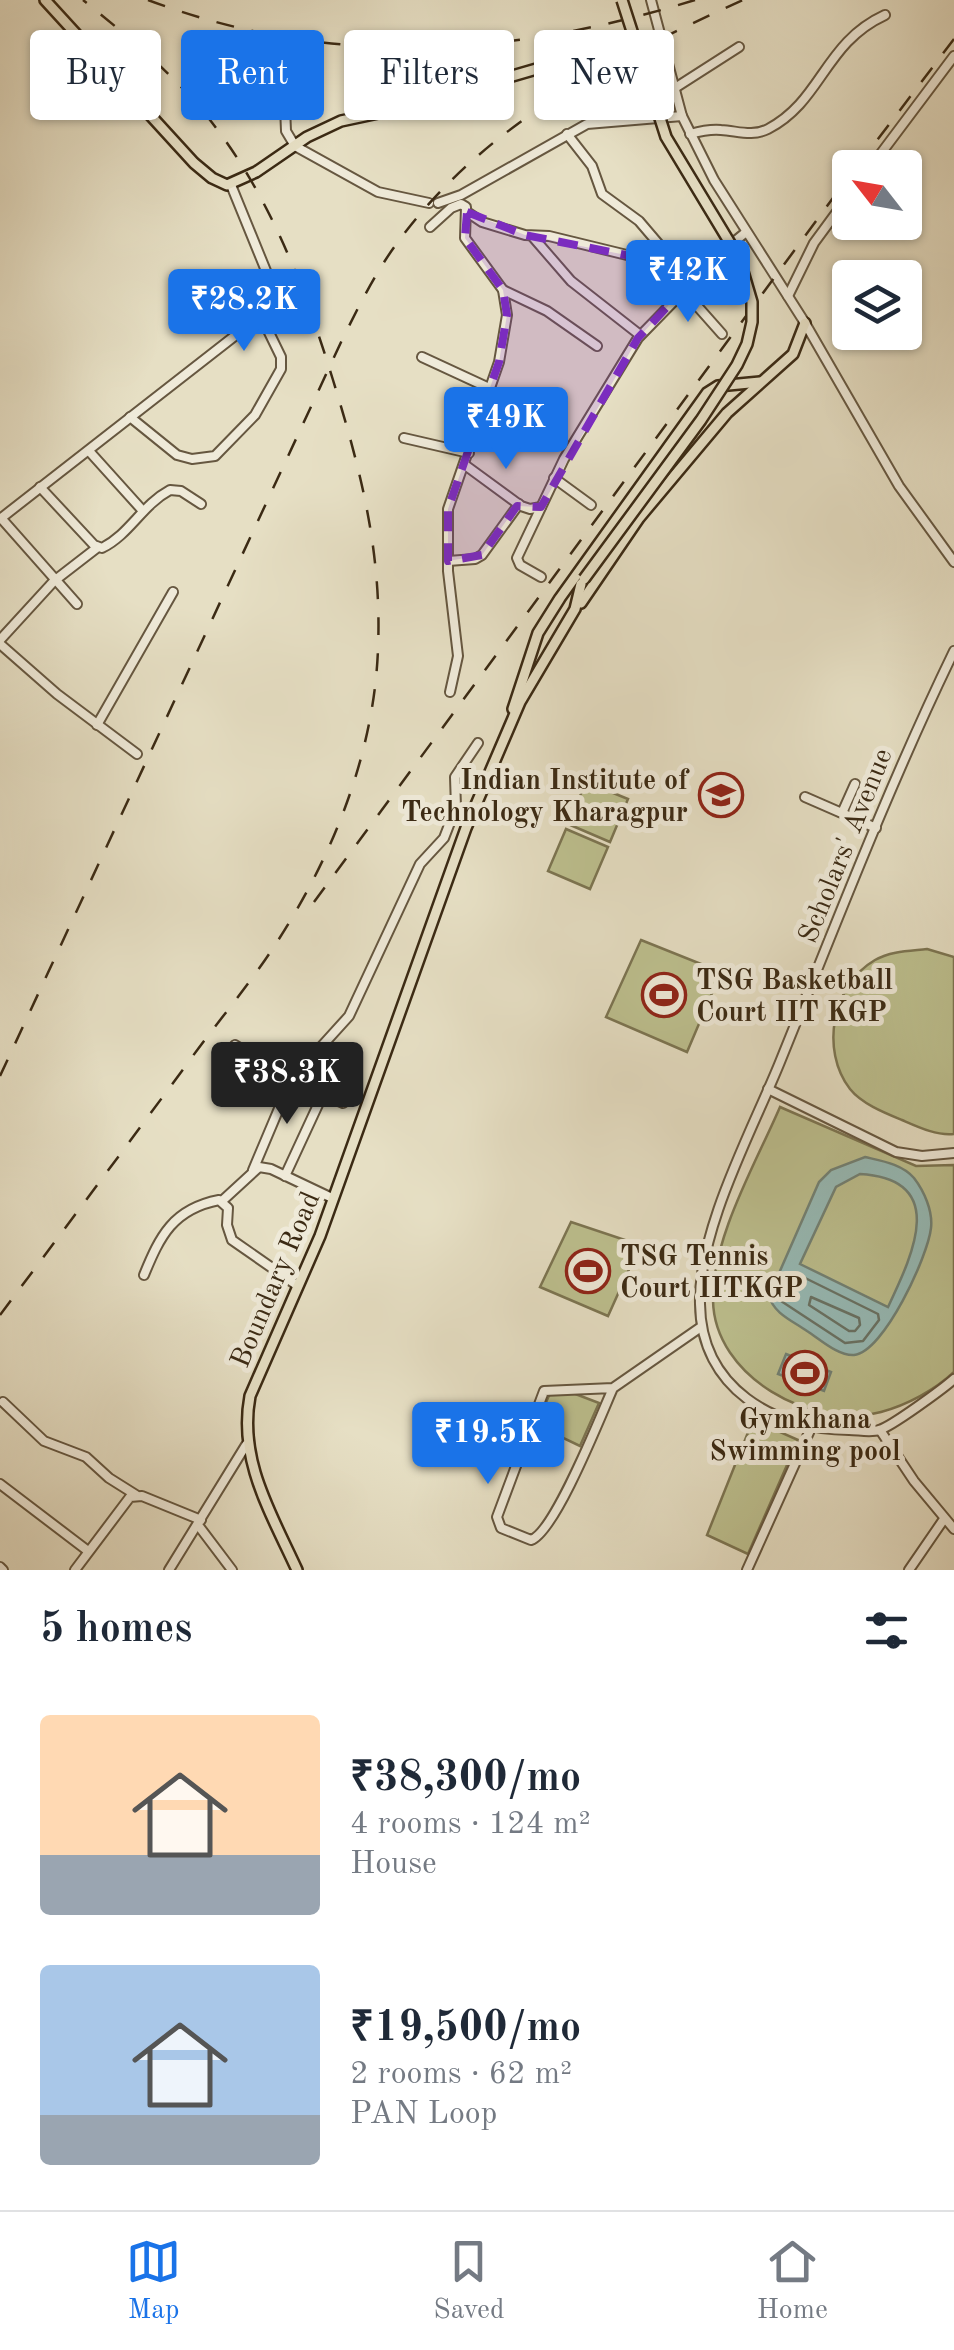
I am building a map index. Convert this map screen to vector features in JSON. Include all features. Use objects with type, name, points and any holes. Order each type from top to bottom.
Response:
[{"type":"main road","points":[[45,0],[200,169],[231,185],[340,121],[402,108],[534,70]]},
{"type":"main road","points":[[622,0],[630,30]]},
{"type":"main road","points":[[576,608],[582,581],[723,389],[748,344],[752,322],[752,302],[739,258],[666,137],[660,120]]},
{"type":"main road","points":[[576,608],[639,518],[727,413],[792,354],[805,323]]},
{"type":"main road","name":"Boundary Road","points":[[297,1570],[260,1489],[246,1445],[245,1420],[250,1396],[332,1198],[453,862],[508,726],[538,634],[565,590],[708,393],[718,386],[760,382]]},
{"type":"main road","points":[[565,590],[582,581]]},
{"type":"main road","name":"Boundary Road","points":[[508,726],[576,608]]},
{"type":"main road","points":[[538,634],[556,644]]},
{"type":"street","points":[[655,3],[682,116],[690,134],[745,233],[805,323],[899,486],[953,564]]},
{"type":"street","points":[[690,134],[717,129],[748,134],[766,130],[801,102],[844,42],[885,15]]},
{"type":"street","points":[[675,88],[739,47]]},
{"type":"street","points":[[884,150],[954,56]]},
{"type":"street","points":[[286,120],[286,131],[295,146],[378,192],[434,203],[462,195],[567,134],[602,121],[682,116]]},
{"type":"street","points":[[567,134],[592,166],[602,194],[648,230],[691,282]]},
{"type":"street","points":[[77,604],[0,518],[178,378],[262,318],[271,304],[273,288],[231,185]]},
{"type":"street","points":[[430,227],[456,205],[464,205],[482,222],[630,256],[682,290],[722,334]]},
{"type":"street","points":[[468,212],[464,232],[467,243],[503,290],[535,304],[597,346]]},
{"type":"street","points":[[788,296],[810,251],[832,220]]},
{"type":"street","points":[[541,577],[520,565],[517,558],[554,478],[640,335],[682,290],[745,233]]},
{"type":"street","points":[[532,236],[571,280],[640,335]]},
{"type":"street","points":[[450,692],[458,656],[448,560],[448,505],[504,343],[503,290]]},
{"type":"street","points":[[130,418],[177,455],[207,458],[222,451],[256,415],[281,369],[281,357],[262,318]]},
{"type":"street","points":[[422,357],[490,388]]},
{"type":"street","points":[[484,404],[544,443]]},
{"type":"street","points":[[404,438],[469,453]]},
{"type":"street","points":[[89,451],[143,510]]},
{"type":"street","points":[[464,464],[518,504],[530,509],[541,507]]},
{"type":"street","points":[[554,478],[592,504]]},
{"type":"street","points":[[40,487],[98,547]]},
{"type":"street","points":[[137,754],[0,642],[54,581],[98,547],[107,546],[125,534],[143,510],[164,493],[176,489],[201,504]]},
{"type":"street","points":[[448,560],[482,555],[518,504]]},
{"type":"street","points":[[97,725],[173,592]]},
{"type":"street","name":"Scholars' Avenue","points":[[880,1430],[811,1428],[748,1403],[728,1383],[702,1327],[700,1285],[736,1168],[911,740],[954,651]]},
{"type":"street","points":[[222,1201],[253,1170],[291,1080],[349,1016],[420,864],[444,838],[456,806],[455,777],[478,744]]},
{"type":"street","points":[[842,813],[855,784]]},
{"type":"street","points":[[805,797],[876,828]]},
{"type":"street","points":[[234,1045],[291,1080],[343,1104]]},
{"type":"street","points":[[768,1089],[896,1152],[922,1156],[954,1153]]},
{"type":"street","points":[[285,1176],[323,1094]]},
{"type":"street","points":[[253,1170],[264,1167],[332,1198]]},
{"type":"street","points":[[144,1275],[160,1236],[171,1223],[213,1200],[222,1201],[228,1208],[227,1225],[232,1240],[298,1286]]},
{"type":"street","points":[[613,1388],[544,1391],[497,1517],[502,1528],[531,1540],[542,1534],[572,1480],[613,1388],[702,1327]]},
{"type":"street","points":[[954,1379],[880,1430],[954,1529]]},
{"type":"street","points":[[4,1402],[44,1441],[86,1458],[136,1495],[199,1522],[232,1570]]},
{"type":"street","points":[[746,1570],[811,1428]]},
{"type":"street","points":[[170,1570],[246,1445]]},
{"type":"street","points":[[0,1484],[88,1551]]},
{"type":"street","points":[[74,1570],[125,1501],[136,1495]]},
{"type":"street","points":[[910,1570],[944,1519]]},
{"type":"highlighted area","points":[[467,212],[525,235],[631,256],[682,291],[638,338],[541,507],[517,506],[482,555],[448,561],[448,509],[499,362],[507,315],[503,290],[465,238]]},
{"type":"green space","points":[[586,782],[628,799],[610,842],[568,824]]},
{"type":"green space","points":[[566,829],[608,847],[590,889],[548,871]]},
{"type":"green space","name":"TSG Basketball Court IIT KGP","points":[[641,940],[721,972],[687,1052],[606,1017]]},
{"type":"green space","points":[[927,949],[954,957],[954,1134],[928,1130],[867,1104],[850,1089],[835,1056],[833,1038],[840,1002],[860,971],[887,955]]},
{"type":"green space","points":[[780,1107],[916,1166],[954,1165],[954,1372],[901,1405],[854,1416],[798,1405],[748,1374],[730,1353],[718,1328],[713,1300],[715,1276],[727,1226]]},
{"type":"green space","name":"TSG Tennis Court IITKGP","points":[[571,1222],[640,1245],[608,1316],[540,1287]]},
{"type":"green space","points":[[565,1390],[599,1403],[580,1446],[536,1425],[551,1391]]},
{"type":"green space","points":[[753,1420],[798,1440],[748,1554],[707,1535]]},
{"type":"water","points":[[865,1157],[898,1166],[918,1183],[931,1215],[928,1241],[903,1301],[878,1338],[854,1355],[836,1350],[785,1316],[769,1296],[819,1182],[831,1170]],"holes":[[[860,1174],[888,1179],[906,1190],[915,1205],[917,1223],[906,1265],[888,1307],[800,1264],[836,1187]]]},
{"type":"water","name":"Gymkhana Swimming pool","points":[[786,1354],[831,1372],[824,1391],[778,1374]]},
{"type":"railway","points":[[0,1315],[255,973],[308,889],[357,772],[375,691],[378,649],[377,579],[361,480],[321,341],[276,227],[212,122],[161,67],[83,0]]},
{"type":"railway","points":[[148,0],[216,22],[285,37],[421,47],[558,34],[695,0]]},
{"type":"railway","points":[[0,1076],[342,340],[387,257],[430,203],[509,131],[598,72],[743,0]]},
{"type":"railway","points":[[870,150],[954,39]]},
{"type":"railway","points":[[314,902],[832,199]]},
{"type":"place","name":"Indian Institute of Technology Kharagpur","points":[[721,795]]},
{"type":"place","name":"TSG Basketball Court IIT KGP","points":[[664,995]]},
{"type":"place","name":"TSG Tennis Court IITKGP","points":[[588,1271]]},
{"type":"place","name":"Gymkhana Swimming pool","points":[[805,1373]]}]
